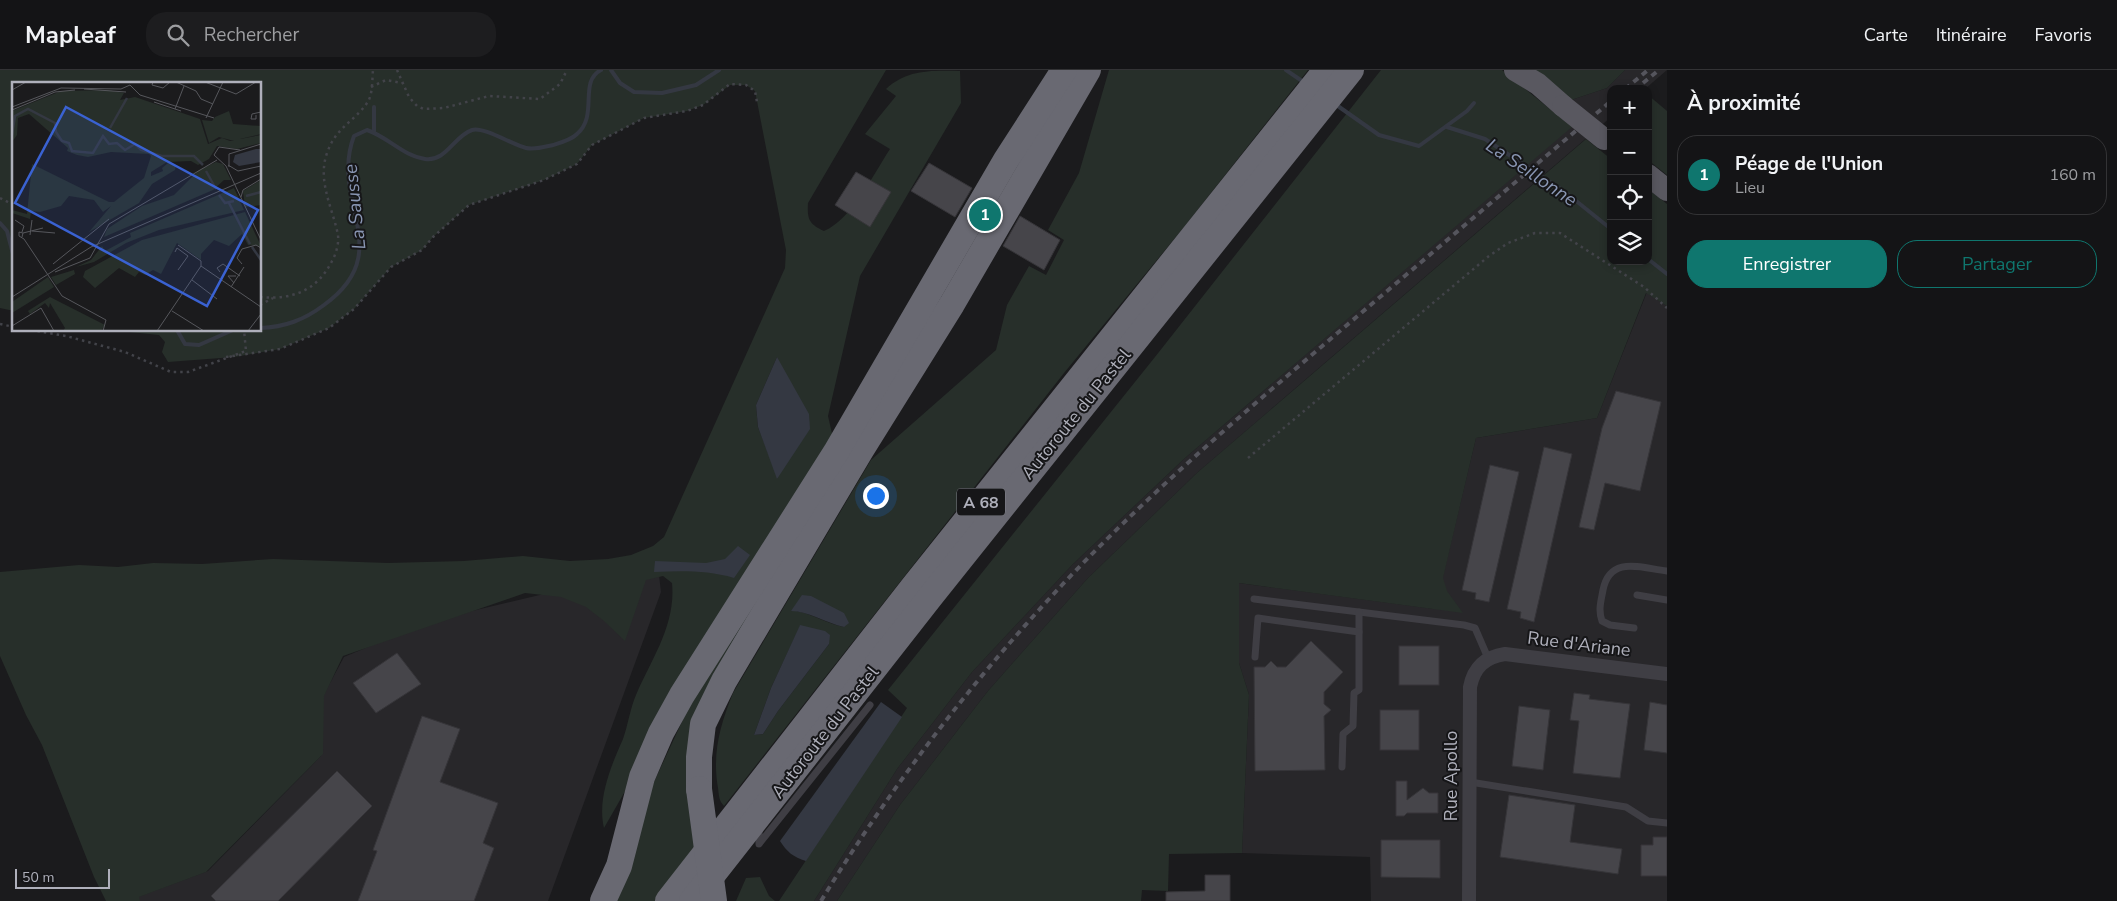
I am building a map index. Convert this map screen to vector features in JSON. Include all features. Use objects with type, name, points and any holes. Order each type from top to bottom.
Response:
[{"type":"highway","points":[[603,901],[619,866],[642,777],[682,695],[836,452],[1006,160],[1064,70]]},
{"type":"highway","points":[[714,901],[699,789],[699,757],[703,724],[724,681],[952,304],[1088,70]]},
{"type":"highway","name":"Autoroute du Pastel","points":[[668,901],[907,594],[1306,111],[1339,75]]},
{"type":"highway","name":"Autoroute du Pastel","points":[[692,901],[931,596],[1306,111]]},
{"type":"main road","points":[[1515,70],[1532,77],[1563,106],[1607,141]]},
{"type":"main road","points":[[1652,178],[1667,190]]},
{"type":"street","name":"Rue d'Ariane","points":[[1488,658],[1504,654],[1667,674]]},
{"type":"street","name":"Rue Apollo","points":[[1469,901],[1470,687],[1472,676],[1477,666],[1488,658]]},
{"type":"lane","points":[[1634,628],[1610,625],[1602,620],[1599,612],[1605,578],[1613,569],[1624,566],[1667,571]]},
{"type":"lane","points":[[1637,595],[1667,600]]},
{"type":"lane","points":[[1254,598],[1464,625],[1475,628],[1488,658]]},
{"type":"lane","points":[[1342,767],[1343,734],[1352,726],[1354,693],[1358,690],[1359,612]]},
{"type":"lane","points":[[1255,656],[1258,618],[1359,632]]},
{"type":"lane","points":[[759,815],[759,844],[870,706]]},
{"type":"lane","points":[[1470,782],[1626,807],[1648,821],[1667,823]]},
{"type":"path","points":[[261,297],[273,298],[297,294],[313,287],[323,277],[336,254],[338,236],[326,192],[327,153],[344,125],[368,102],[372,88],[373,70]]},
{"type":"path","points":[[397,70],[402,83],[417,106],[433,110],[489,96],[540,99],[560,84],[567,70]]},
{"type":"path","points":[[372,88],[386,80],[402,83]]},
{"type":"path","points":[[226,357],[280,349],[329,328],[354,309],[391,267],[422,250],[469,205],[544,180],[577,164],[592,145],[644,118],[688,111],[702,105],[730,84],[746,85],[755,90],[757,102]]},
{"type":"path","points":[[0,198],[12,204]]},
{"type":"path","points":[[1248,458],[1508,242],[1536,233],[1560,233],[1644,287],[1667,308]]},
{"type":"path","points":[[261,304],[273,298]]},
{"type":"path","points":[[37,331],[66,336],[126,352],[172,372],[188,372],[246,351],[244,331]]},
{"type":"shaded area","points":[[0,70],[886,70],[808,203],[810,220],[815,226],[824,231],[844,217],[853,207],[890,149],[865,134],[896,96],[886,89],[902,78],[919,72],[960,71],[961,103],[860,276],[828,416],[836,451],[794,496],[604,828],[602,806],[606,783],[623,739],[634,700],[667,627],[672,598],[672,583],[663,576],[646,580],[625,641],[586,607],[561,597],[525,593],[343,656],[324,696],[323,754],[206,872],[139,897],[140,901],[106,901],[94,877],[42,745],[26,715],[0,656],[0,572],[79,565],[118,567],[153,563],[202,564],[273,559],[388,563],[464,561],[523,556],[570,561],[608,559],[631,555],[653,546],[664,537],[785,268],[786,250],[755,91],[746,85],[730,85],[703,105],[687,111],[644,118],[592,145],[577,164],[544,180],[469,205],[433,237],[422,250],[391,267],[354,309],[329,328],[280,349],[234,357],[168,362],[162,352],[165,342],[159,335],[119,331],[261,331],[261,82],[12,82],[12,311],[0,308]],"holes":[[[777,357],[778,479],[758,427],[756,405]]]},
{"type":"shaded area","points":[[1109,70],[1308,70],[1184,227],[1064,373],[724,806],[720,800],[716,763],[718,740],[733,693],[871,460],[996,350],[1007,305],[1029,266],[1046,275],[1064,240],[1048,230],[1079,173]],"holes":[[[791,610],[844,613],[844,627],[804,613]],[[800,626],[829,644],[778,711],[763,734],[754,735],[771,688]]]},
{"type":"shaded area","points":[[1381,70],[1502,70],[1572,127],[1185,458],[1072,565],[972,672],[897,769],[814,901],[779,901],[907,708],[888,690],[1155,357]]},
{"type":"shaded area","points":[[1536,70],[1625,70],[1610,85],[1607,85],[1607,88],[1571,100]]},
{"type":"shaded area","points":[[1625,70],[1667,70],[1650,85],[1610,85]]},
{"type":"shaded area","points":[[1607,88],[1607,120],[1198,472],[1088,578],[988,691],[900,805],[837,901],[814,901],[897,769],[972,672],[1072,565],[1185,458],[1571,127],[1571,100]]},
{"type":"shaded area","points":[[1652,98],[1667,111],[1667,175],[1652,163]]},
{"type":"shaded area","points":[[1586,139],[1607,156],[1607,265],[1652,265],[1652,192],[1667,204],[1667,306],[1646,293],[1597,418],[1476,438],[1443,578],[1447,591],[1463,613],[1239,583],[1239,663],[1249,695],[1242,853],[1169,854],[1168,891],[1142,890],[1141,901],[837,901],[900,805],[988,691],[1088,578],[1198,472]]},
{"type":"shaded area","points":[[1647,292],[1667,306],[1667,901],[1371,901],[1370,857],[1242,853],[1249,695],[1239,663],[1239,583],[1435,609],[1476,438],[1597,418]]},
{"type":"shaded area","points":[[777,357],[809,414],[810,429],[777,479],[758,427],[756,405]]},
{"type":"shaded area","points":[[856,443],[706,704],[699,840],[655,901],[615,901],[653,784],[694,696]]},
{"type":"shaded area","points":[[738,546],[750,555],[734,578],[704,572],[654,572],[655,561],[706,563],[725,559]]},
{"type":"shaded area","points":[[658,567],[661,592],[548,901],[127,901],[208,871],[321,756],[322,698],[344,657],[394,636],[472,611]]},
{"type":"shaded area","points":[[802,595],[811,596],[844,613],[849,623],[844,627],[804,613],[791,611]]},
{"type":"shaded area","points":[[800,625],[825,631],[830,635],[829,644],[778,711],[763,734],[754,735],[771,688]]},
{"type":"shaded area","points":[[881,702],[902,717],[806,861],[794,856],[780,841]]},
{"type":"shaded area","points":[[760,877],[769,896],[775,901],[736,901],[746,878]]},
{"type":"building","points":[[929,163],[972,188],[955,217],[911,191]]},
{"type":"building","points":[[856,172],[891,192],[870,227],[835,205]]},
{"type":"building","points":[[1020,216],[1060,240],[1044,270],[1003,246]]},
{"type":"building","points":[[1616,391],[1661,402],[1640,491],[1605,483],[1594,530],[1579,527],[1602,428]]},
{"type":"building","points":[[1544,447],[1572,454],[1534,622],[1520,618],[1521,612],[1507,609]]},
{"type":"building","points":[[1490,465],[1519,472],[1489,602],[1475,599],[1476,593],[1462,590]]},
{"type":"building","points":[[1311,641],[1343,672],[1324,692],[1324,704],[1331,710],[1324,716],[1325,770],[1255,771],[1254,667],[1265,667],[1271,661],[1277,667],[1286,667]]},
{"type":"building","points":[[1399,646],[1439,646],[1439,685],[1399,685]]},
{"type":"building","points":[[397,653],[421,684],[376,713],[353,683]]},
{"type":"building","points":[[1574,693],[1590,695],[1589,699],[1630,704],[1620,778],[1573,773],[1579,721],[1570,720]]},
{"type":"building","points":[[1650,702],[1667,705],[1667,753],[1644,750]]},
{"type":"building","points":[[1519,706],[1550,710],[1543,770],[1512,766]]},
{"type":"building","points":[[1380,710],[1419,710],[1419,750],[1380,750]]},
{"type":"building","points":[[422,716],[460,729],[440,782],[498,803],[483,843],[494,848],[474,901],[358,901],[377,851],[373,850]]},
{"type":"building","points":[[337,771],[372,806],[278,901],[216,901],[211,896]]},
{"type":"building","points":[[1396,781],[1407,781],[1407,800],[1423,788],[1429,793],[1438,793],[1438,813],[1407,813],[1404,816],[1396,816]]},
{"type":"building","points":[[1509,795],[1575,805],[1570,842],[1622,849],[1618,874],[1500,857]]},
{"type":"building","points":[[1653,837],[1667,837],[1667,876],[1641,876],[1641,845],[1653,845]]},
{"type":"building","points":[[1381,840],[1440,840],[1440,878],[1381,877]]},
{"type":"building","points":[[1205,875],[1230,875],[1230,901],[1166,901],[1166,892],[1205,891]]},
{"type":"waterway","name":"La Sausse","points":[[261,328],[278,326],[302,319],[317,310],[346,285],[356,265],[359,245],[349,182],[349,160],[354,136],[367,130],[410,154],[425,159],[439,157],[460,137],[472,130],[490,133],[526,148],[553,145],[572,138],[583,126],[587,118],[591,82],[594,75],[601,70]]},
{"type":"waterway","name":"La Sausse","points":[[611,70],[620,83],[634,92],[662,93],[696,85],[719,70]]},
{"type":"waterway","name":"La Sausse","points":[[1286,70],[1305,83]]},
{"type":"waterway","name":"La Sausse","points":[[1335,104],[1379,135],[1419,146],[1467,111],[1474,103]]},
{"type":"waterway","points":[[374,107],[374,132]]},
{"type":"waterway","name":"La Seillonne","points":[[1447,127],[1485,139],[1565,192],[1607,226]]},
{"type":"waterway","name":"La Sausse","points":[[0,223],[7,231],[12,250]]},
{"type":"waterway","name":"La Seillonne","points":[[1652,262],[1667,274]]},
{"type":"waterway","name":"La Sausse","points":[[178,331],[185,344],[199,345],[231,331]]},
{"type":"railway","points":[[1630,85],[1648,70]]},
{"type":"railway","points":[[1643,83],[1659,70]]},
{"type":"railway","points":[[821,901],[847,859],[933,737],[1028,622],[1094,552],[1160,488],[1229,426],[1607,104]]},
{"type":"place","name":"Péage de l'Union","points":[[985,215]]}]
